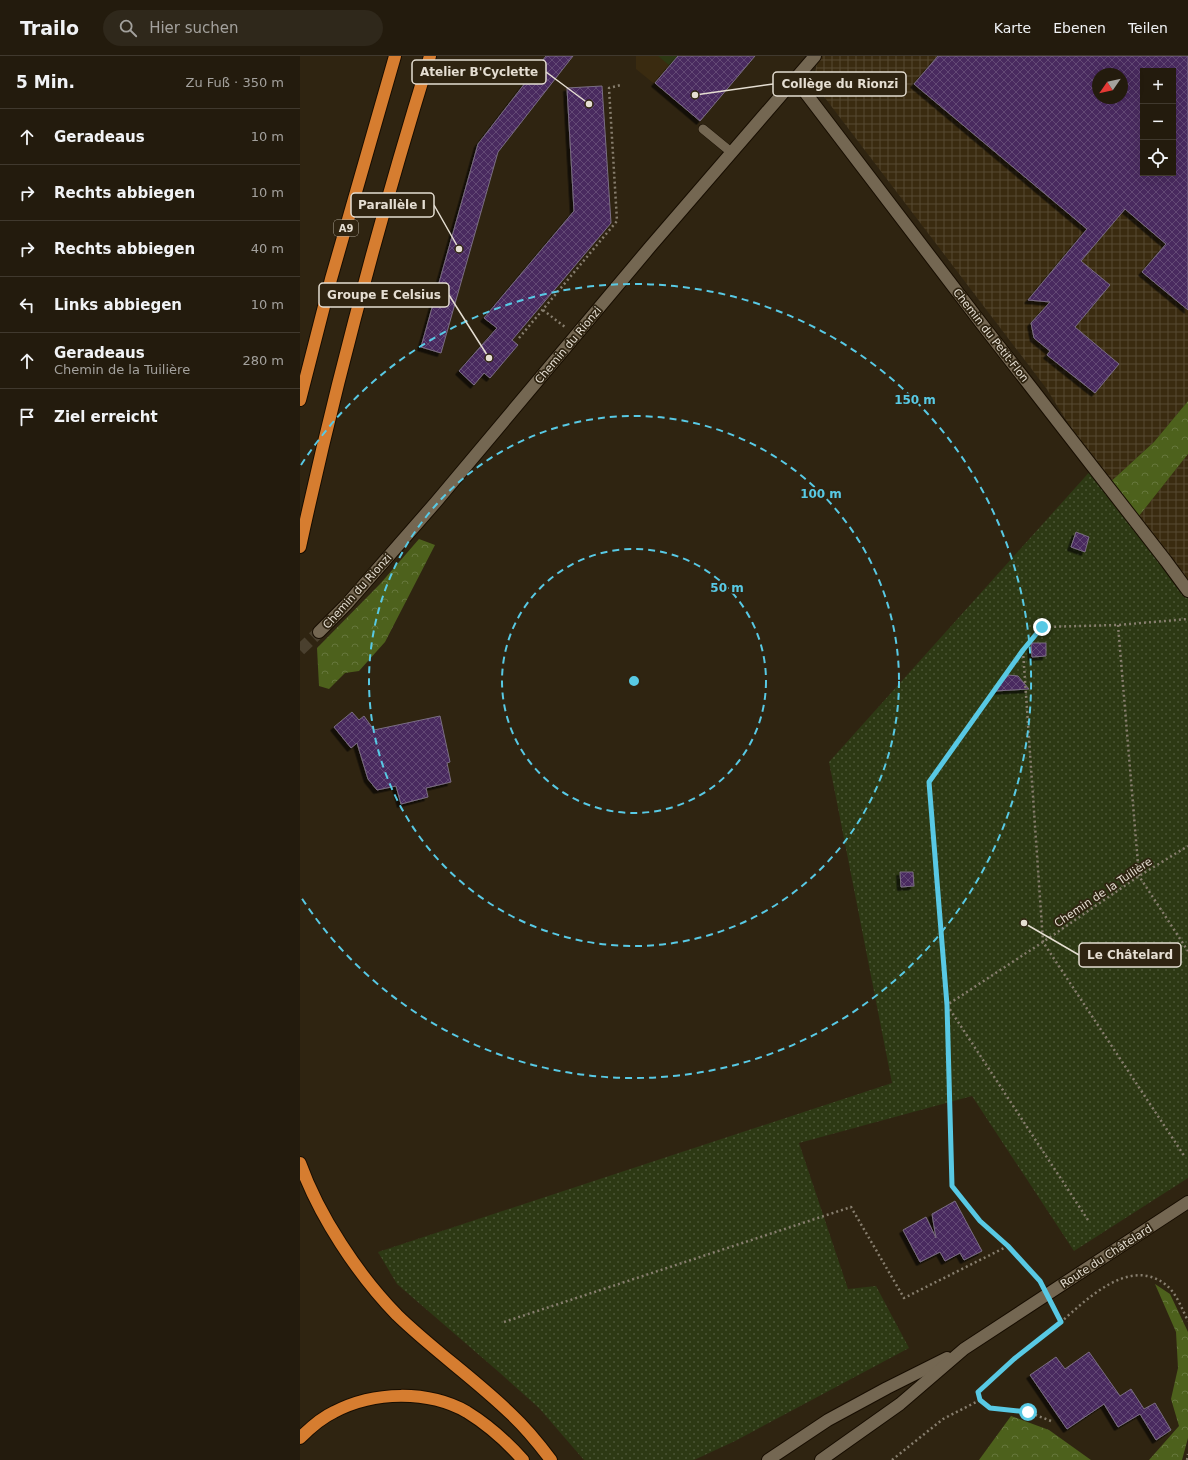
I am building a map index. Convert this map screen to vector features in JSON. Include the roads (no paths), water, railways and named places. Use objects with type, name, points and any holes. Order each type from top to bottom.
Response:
[{"type":"highway","name":"A9","points":[[300,400],[331,279],[395,56]]},
{"type":"highway","points":[[300,547],[339,380],[364,286],[430,56]]},
{"type":"highway","points":[[300,1163],[319,1206],[346,1252],[380,1295],[397,1314],[434,1348],[513,1415],[551,1460]]},
{"type":"highway","points":[[300,1438],[310,1428],[329,1414],[343,1407],[374,1398],[413,1396],[437,1401],[466,1412],[493,1430],[523,1460]]},
{"type":"street","name":"Chemin du Rionzi","points":[[319,632],[357,593],[436,502],[731,152],[814,56]]},
{"type":"street","name":"Chemin du Petit-Flon","points":[[795,79],[1188,591]]},
{"type":"street","name":"Route du Châtelard","points":[[768,1460],[828,1420],[964,1349],[1188,1202]]},
{"type":"street","name":"Route du Châtelard","points":[[821,1460],[900,1404],[964,1349]]},
{"type":"lane","points":[[703,129],[731,152]]},
{"type":"tunnel","points":[[300,650],[319,632]]},
{"type":"place","name":"Collège du Rionzi","points":[[695,95]]},
{"type":"place","name":"Atelier B'Cyclette","points":[[589,104]]},
{"type":"place","name":"Parallèle I","points":[[459,249]]},
{"type":"place","name":"Groupe E Celsius","points":[[489,358]]},
{"type":"place","name":"Le Châtelard","points":[[1024,923]]}]
